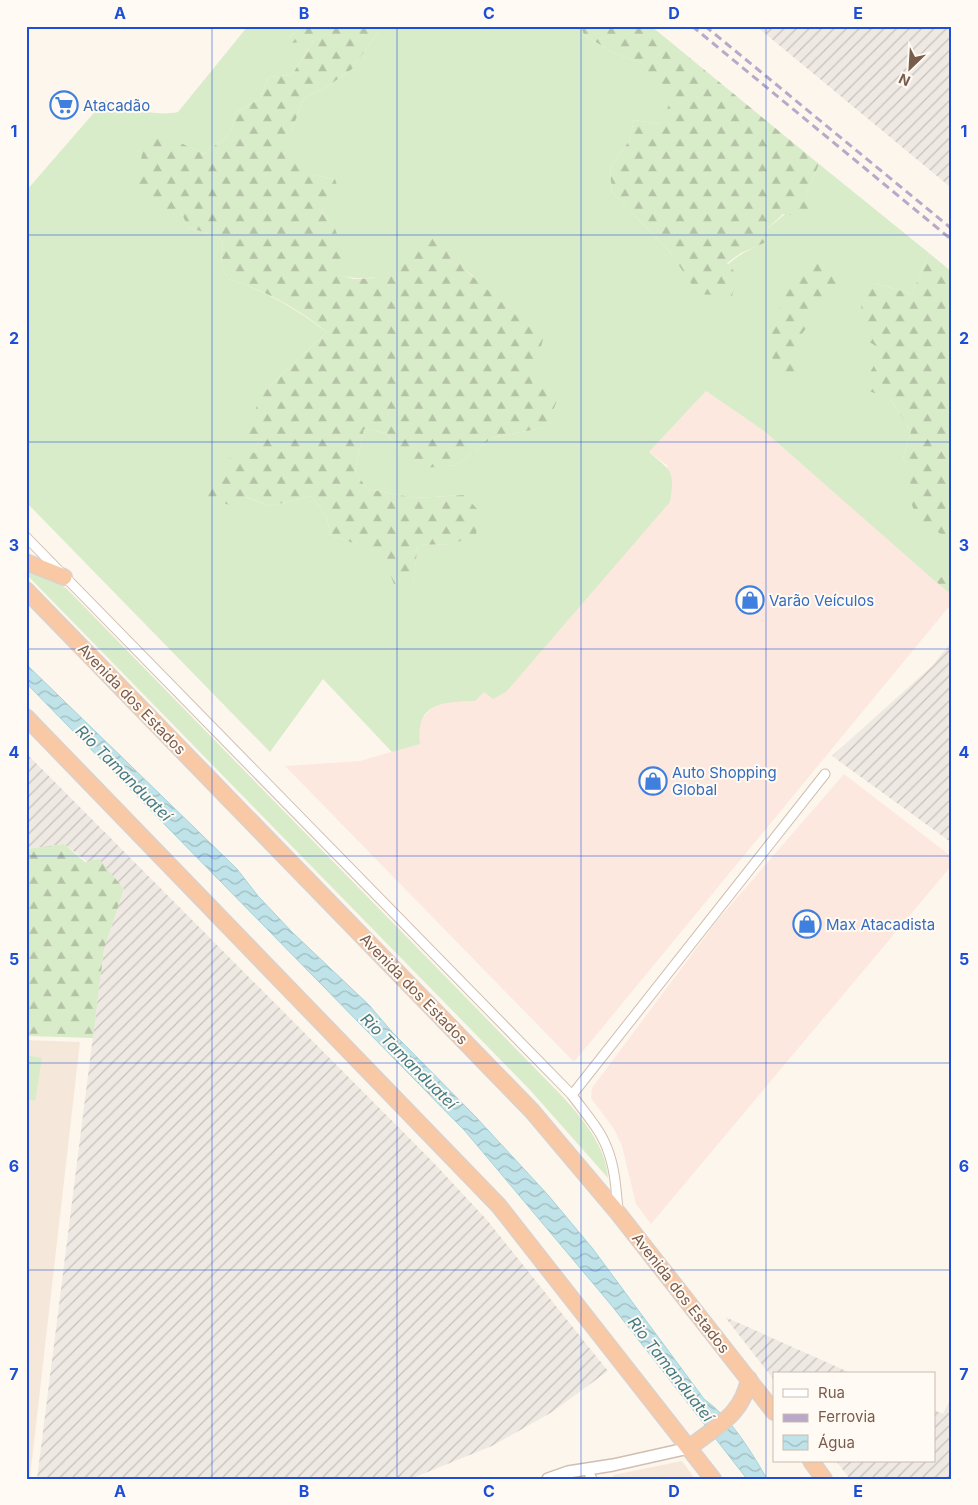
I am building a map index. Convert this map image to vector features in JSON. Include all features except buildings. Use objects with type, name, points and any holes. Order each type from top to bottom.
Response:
[{"type":"highway","points":[[26,562],[64,577]]},
{"type":"highway","name":"Avenida dos Estados","points":[[26,590],[532,1111],[618,1213],[773,1411]]},
{"type":"highway","points":[[26,717],[499,1206],[713,1479]]},
{"type":"highway","points":[[689,1448],[737,1410],[747,1392],[749,1379]]},
{"type":"highway","points":[[812,1462],[824,1479]]},
{"type":"street","points":[[26,537],[572,1095],[607,1147],[614,1170],[618,1213]]},
{"type":"street","points":[[572,1095],[826,774]]},
{"type":"street","points":[[548,1479],[589,1474],[613,1465],[689,1448]]},
{"type":"shaded area","points":[[756,26],[952,26],[952,189],[943,181]]},
{"type":"shaded area","points":[[706,391],[764,431],[952,595],[952,603],[574,1062],[285,766],[360,761],[419,744],[418,731],[422,719],[432,708],[442,702],[475,701],[668,466],[649,452]]},
{"type":"shaded area","points":[[952,641],[952,843],[832,756],[933,665]]},
{"type":"shaded area","points":[[26,753],[432,1161],[487,1220],[608,1371],[552,1412],[492,1446],[410,1479],[37,1479],[104,949],[124,889],[64,844],[26,849]]},
{"type":"shaded area","points":[[844,774],[952,857],[952,865],[651,1224],[636,1204],[622,1146],[614,1129],[591,1098],[592,1088],[716,922]]},
{"type":"shaded area","points":[[26,1040],[80,1042],[30,1477],[26,1475]]},
{"type":"shaded area","points":[[725,1317],[849,1372],[773,1372],[773,1379]]},
{"type":"shaded area","points":[[952,1396],[952,1479],[850,1479],[837,1462],[936,1462],[936,1411],[943,1414]]},
{"type":"shaded area","points":[[682,1461],[695,1479],[613,1479],[613,1475]]},
{"type":"green space","points":[[248,26],[299,26],[300,28],[289,38],[314,40],[292,75],[268,77],[261,98],[236,112],[230,134],[204,154],[181,143],[181,212],[188,227],[223,241],[221,265],[228,279],[242,283],[280,301],[327,332],[261,394],[257,452],[245,497],[270,506],[311,496],[327,517],[330,535],[383,553],[413,583],[418,545],[451,544],[464,495],[416,498],[367,489],[355,471],[364,429],[386,433],[414,468],[456,465],[492,438],[546,427],[532,383],[473,276],[463,268],[458,255],[414,269],[383,276],[353,278],[338,275],[334,226],[321,212],[339,195],[335,179],[313,175],[290,150],[291,132],[304,98],[328,86],[352,69],[382,26],[507,26],[520,29],[523,26],[581,26],[584,35],[616,54],[642,63],[670,105],[660,124],[634,120],[629,141],[610,168],[612,192],[670,252],[699,294],[736,258],[766,242],[766,230],[805,197],[819,164],[929,253],[912,294],[874,283],[890,399],[911,431],[903,458],[911,472],[911,503],[952,542],[950,573],[935,581],[764,431],[706,391],[649,452],[670,472],[672,484],[670,502],[506,692],[493,699],[484,692],[475,701],[452,702],[434,707],[427,712],[422,720],[420,744],[392,752],[323,679],[270,752],[26,502],[26,191],[105,100],[150,113],[178,112]]},
{"type":"green space","points":[[382,26],[352,69],[328,86],[304,98],[291,132],[291,150],[313,175],[335,179],[340,195],[321,212],[334,226],[346,259],[338,275],[354,279],[374,278],[426,234],[458,255],[463,268],[543,339],[532,383],[559,396],[546,427],[492,438],[456,465],[414,469],[386,433],[364,429],[355,471],[367,489],[416,498],[464,495],[479,511],[476,536],[451,544],[418,545],[413,584],[394,584],[382,553],[330,535],[327,517],[311,496],[270,506],[246,497],[236,507],[201,496],[231,457],[257,452],[247,434],[261,394],[327,332],[304,315],[280,301],[228,279],[221,265],[223,241],[188,227],[181,212],[155,214],[136,190],[145,136],[181,143],[204,154],[230,134],[236,112],[261,98],[268,77],[292,75],[314,40],[292,43],[289,38],[300,28]]},
{"type":"green space","points":[[581,26],[651,26],[819,164],[805,197],[811,207],[804,216],[783,214],[766,230],[766,242],[741,253],[727,263],[738,276],[732,296],[698,294],[670,252],[612,192],[610,168],[629,141],[634,120],[660,124],[669,105],[642,63],[616,54],[584,35]]},
{"type":"green space","points":[[929,253],[952,272],[952,542],[922,520],[911,502],[910,476],[903,458],[911,431],[890,399],[861,388],[883,350],[864,339],[860,291],[874,283],[912,294]]},
{"type":"green space","points":[[820,260],[837,266],[841,290],[816,315],[798,339],[795,371],[788,375],[772,358],[770,326],[777,317],[787,287],[798,283],[805,265]]},
{"type":"green space","points":[[26,567],[54,579],[67,589],[562,1096],[592,1133],[603,1155],[608,1178],[531,1091],[26,574]]},
{"type":"green space","points":[[952,571],[952,595],[935,581]]},
{"type":"green space","points":[[64,844],[85,862],[99,859],[124,889],[104,949],[93,1038],[26,1036],[26,849]]},
{"type":"green space","points":[[26,1055],[42,1058],[35,1101],[26,1099]]},
{"type":"water","name":"Rio Tamanduateí","points":[[26,664],[237,869],[258,896],[292,932],[369,1005],[393,1033],[475,1116],[548,1195],[593,1249],[704,1399],[732,1425],[767,1479],[747,1479],[612,1306],[465,1131],[26,683]]},
{"type":"railway","points":[[692,26],[952,240]]},
{"type":"railway","points":[[705,26],[952,229]]},
{"type":"place","name":"Atacadão","points":[[64,105]]},
{"type":"place","name":"Varão Veículos","points":[[750,600]]},
{"type":"place","name":"Auto Shopping Global","points":[[653,781]]},
{"type":"place","name":"Max Atacadista","points":[[807,924]]}]
